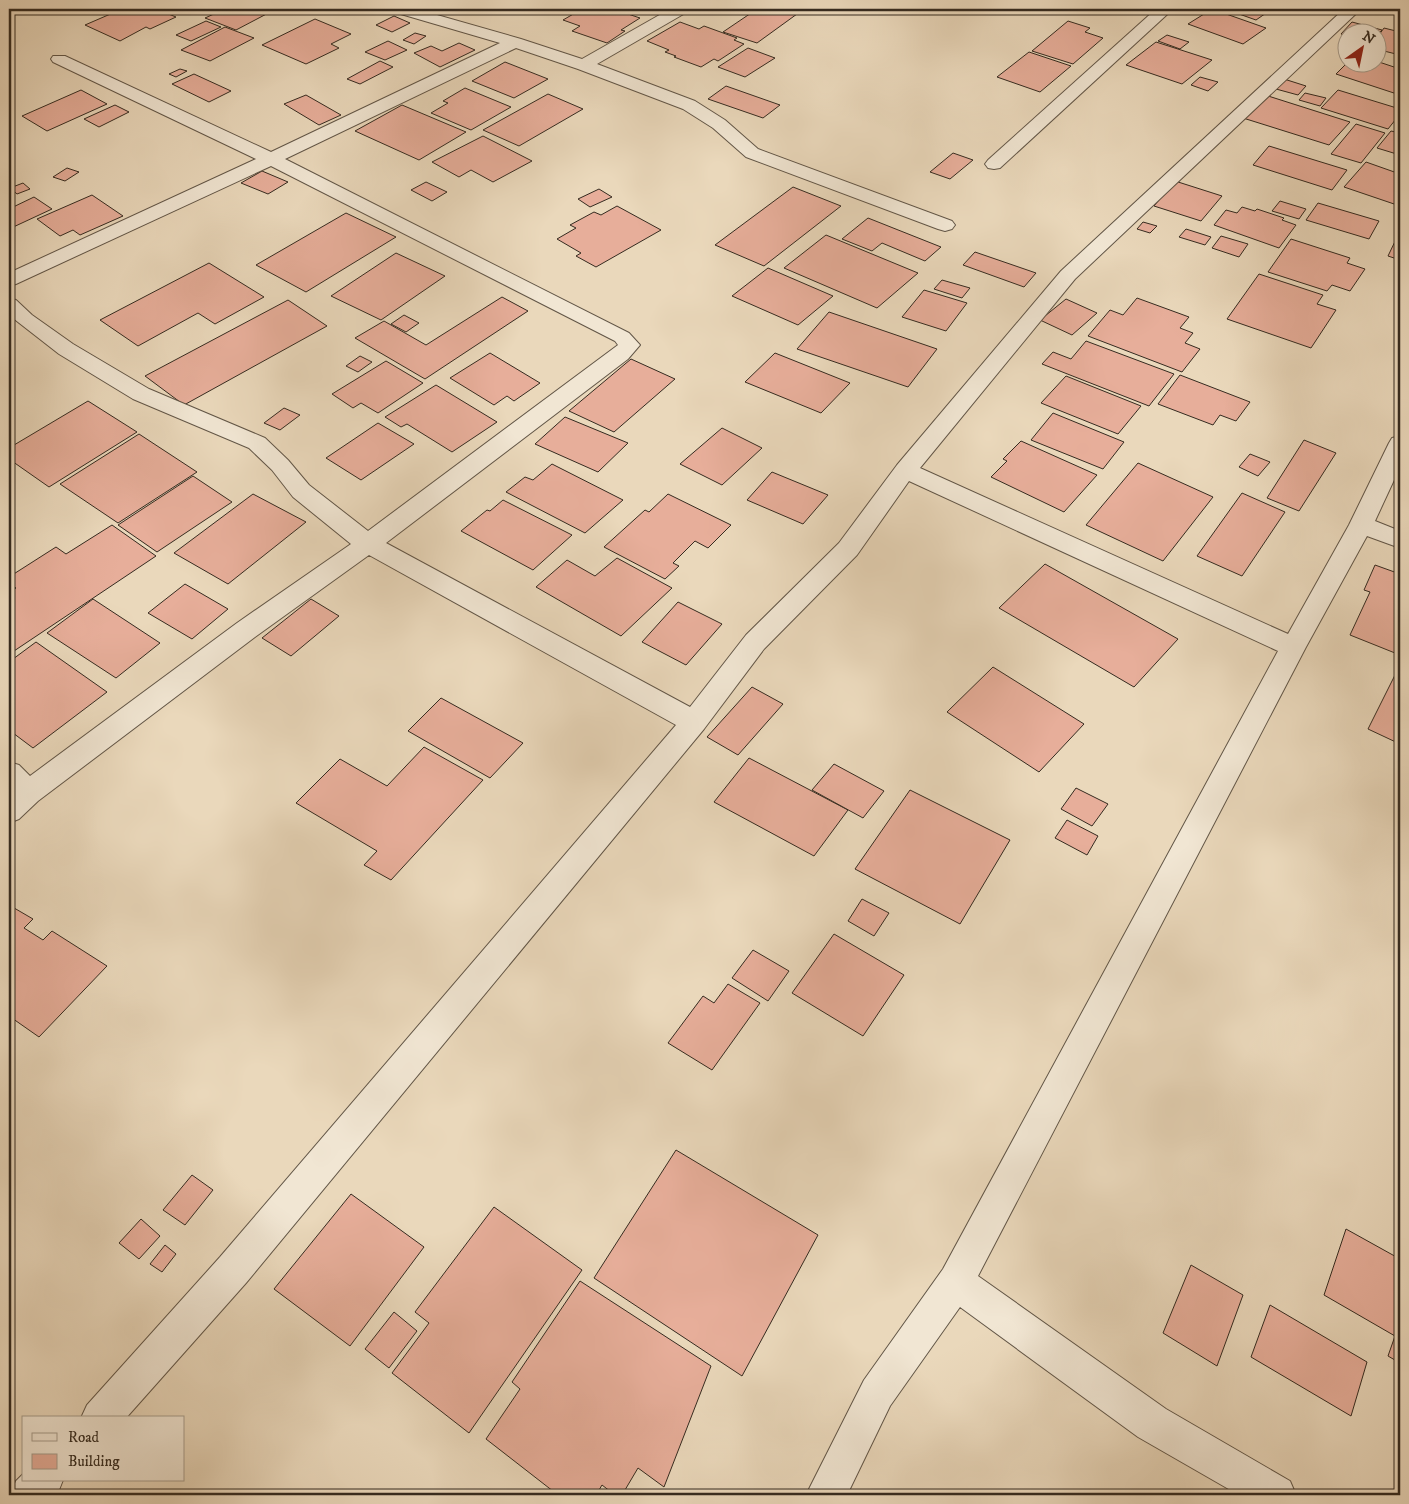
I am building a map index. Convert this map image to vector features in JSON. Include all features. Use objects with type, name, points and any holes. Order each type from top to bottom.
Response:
[{"type":"street","points":[[400,9],[515,42],[584,65],[688,105],[719,124],[752,153],[946,226]]},
{"type":"street","points":[[584,65],[681,9]]},
{"type":"street","points":[[994,164],[1165,9]]},
{"type":"street","points":[[102,1416],[233,1270],[694,722],[755,642],[848,549],[905,470],[1068,275],[1352,9]]},
{"type":"street","points":[[9,280],[515,42]]},
{"type":"street","points":[[9,773],[18,802],[246,630],[368,544],[621,354],[629,345],[622,337],[271,158],[59,60]]},
{"type":"street","points":[[9,304],[66,349],[132,389],[257,443],[280,465],[301,491],[368,544],[694,722]]},
{"type":"street","points":[[826,1495],[878,1393],[956,1282],[1293,646],[1361,525],[1400,443]]},
{"type":"street","points":[[905,470],[1293,646]]},
{"type":"street","points":[[1361,525],[1400,540]]},
{"type":"street","points":[[956,1282],[1152,1423],[1276,1495]]},
{"type":"street","points":[[30,1495],[42,1482]]},
{"type":"building","points":[[122,9],[173,9],[166,13],[176,17],[150,29],[146,27],[120,41],[85,25]]},
{"type":"building","points":[[225,9],[276,9],[236,30],[205,18]]},
{"type":"building","points":[[582,9],[613,9],[640,18],[621,30],[625,31],[607,43],[572,31],[580,26],[563,20]]},
{"type":"building","points":[[757,9],[780,9],[797,14],[757,43],[723,32]]},
{"type":"building","points":[[1212,9],[1266,28],[1243,44],[1188,24]]},
{"type":"building","points":[[1225,9],[1272,9],[1256,20]]},
{"type":"building","points":[[394,16],[410,23],[392,32],[376,25]]},
{"type":"building","points":[[315,19],[351,34],[331,44],[339,48],[306,64],[262,45]]},
{"type":"building","points":[[206,21],[221,27],[191,41],[176,35]]},
{"type":"building","points":[[1068,21],[1090,28],[1085,32],[1103,38],[1073,64],[1032,51]]},
{"type":"building","points":[[680,22],[699,29],[704,26],[737,38],[734,40],[744,44],[718,61],[714,59],[701,67],[674,57],[676,56],[665,52],[669,50],[647,41]]},
{"type":"building","points":[[225,27],[254,38],[210,61],[181,50]]},
{"type":"building","points":[[1386,28],[1400,32],[1400,55],[1386,52]]},
{"type":"building","points":[[415,33],[426,36],[414,44],[403,40]]},
{"type":"building","points":[[1167,35],[1189,42],[1180,49],[1158,41]]},
{"type":"building","points":[[388,41],[407,50],[385,60],[365,52]]},
{"type":"building","points":[[1156,42],[1212,60],[1182,84],[1126,65]]},
{"type":"building","points":[[459,43],[475,50],[440,67],[414,53],[431,46],[442,51]]},
{"type":"building","points":[[748,48],[775,58],[745,77],[718,67]]},
{"type":"building","points":[[1029,52],[1071,66],[1040,92],[997,77]]},
{"type":"building","points":[[380,61],[393,67],[360,84],[347,79]]},
{"type":"building","points":[[505,62],[548,79],[514,98],[472,81]]},
{"type":"building","points":[[1386,64],[1400,69],[1400,95],[1336,74],[1338,72],[1386,72]]},
{"type":"building","points":[[180,69],[187,71],[176,77],[169,74]]},
{"type":"building","points":[[194,74],[231,91],[209,102],[172,84]]},
{"type":"building","points":[[1200,77],[1218,82],[1208,91],[1191,85]]},
{"type":"building","points":[[1284,79],[1306,86],[1298,95],[1276,89]]},
{"type":"building","points":[[726,86],[780,105],[763,118],[708,99]]},
{"type":"building","points":[[465,88],[511,107],[471,130],[431,113],[448,103],[443,101]]},
{"type":"building","points":[[81,90],[107,104],[47,131],[22,116]]},
{"type":"building","points":[[1338,90],[1400,109],[1400,114],[1388,129],[1321,108]]},
{"type":"building","points":[[1305,93],[1326,98],[1320,106],[1299,100]]},
{"type":"building","points":[[548,94],[583,109],[519,146],[483,130]]},
{"type":"building","points":[[306,95],[341,115],[319,125],[284,104]]},
{"type":"building","points":[[1265,95],[1350,122],[1329,145],[1243,118]]},
{"type":"building","points":[[115,105],[129,112],[99,127],[84,119]]},
{"type":"building","points":[[402,105],[466,132],[419,160],[355,131]]},
{"type":"building","points":[[1356,124],[1385,133],[1361,163],[1331,154]]},
{"type":"building","points":[[1391,131],[1400,133],[1400,155],[1377,148]]},
{"type":"building","points":[[483,136],[532,161],[493,182],[471,170],[459,177],[432,162]]},
{"type":"building","points":[[1269,146],[1347,170],[1332,190],[1253,165]]},
{"type":"building","points":[[953,153],[973,160],[950,179],[930,172]]},
{"type":"building","points":[[1366,162],[1400,174],[1400,206],[1344,187]]},
{"type":"building","points":[[67,168],[79,172],[65,181],[53,177]]},
{"type":"building","points":[[262,171],[288,182],[268,194],[241,183]]},
{"type":"building","points":[[1175,181],[1222,196],[1201,221],[1154,206]]},
{"type":"building","points":[[426,182],[447,192],[432,201],[411,190]]},
{"type":"building","points":[[23,183],[30,189],[17,194],[10,188]]},
{"type":"building","points":[[793,187],[841,206],[764,266],[715,245]]},
{"type":"building","points":[[599,189],[612,197],[590,207],[578,199]]},
{"type":"building","points":[[92,195],[123,216],[80,235],[73,230],[60,236],[37,219]]},
{"type":"building","points":[[34,197],[52,209],[9,229],[9,209]]},
{"type":"building","points":[[1280,201],[1306,209],[1299,219],[1272,211]]},
{"type":"building","points":[[1318,203],[1379,221],[1369,239],[1306,220]]},
{"type":"building","points":[[617,206],[661,230],[596,267],[576,256],[581,253],[557,239],[576,228],[570,225],[594,212],[601,215]]},
{"type":"building","points":[[1242,207],[1255,211],[1257,209],[1284,218],[1282,220],[1296,225],[1279,248],[1214,225],[1226,210],[1237,213]]},
{"type":"building","points":[[346,213],[396,237],[306,292],[256,265]]},
{"type":"building","points":[[868,218],[941,247],[925,261],[882,243],[872,251],[842,239]]},
{"type":"building","points":[[1143,222],[1157,226],[1150,233],[1137,229]]},
{"type":"building","points":[[1186,229],[1211,237],[1205,245],[1179,237]]},
{"type":"building","points":[[1400,231],[1400,260],[1388,256]]},
{"type":"building","points":[[826,235],[918,273],[877,308],[784,268]]},
{"type":"building","points":[[1221,236],[1248,244],[1239,257],[1212,248]]},
{"type":"building","points":[[1291,239],[1350,258],[1347,263],[1365,269],[1350,291],[1332,285],[1327,291],[1268,272]]},
{"type":"building","points":[[975,252],[1036,273],[1024,287],[963,265]]},
{"type":"building","points":[[396,253],[445,276],[381,320],[331,296]]},
{"type":"building","points":[[209,263],[264,297],[215,324],[198,313],[138,346],[100,320]]},
{"type":"building","points":[[768,268],[833,296],[798,325],[732,296]]},
{"type":"building","points":[[1259,274],[1323,295],[1317,304],[1336,310],[1311,348],[1227,319]]},
{"type":"building","points":[[942,280],[970,288],[962,298],[934,289]]},
{"type":"building","points":[[924,290],[967,303],[946,331],[902,317]]},
{"type":"building","points":[[502,297],[528,311],[425,379],[355,338],[384,321],[426,345]]},
{"type":"building","points":[[1137,298],[1189,317],[1180,328],[1193,333],[1185,343],[1200,349],[1182,372],[1088,336],[1110,310],[1123,315]]},
{"type":"building","points":[[1066,299],[1097,313],[1072,335],[1040,320]]},
{"type":"building","points":[[288,300],[327,326],[184,405],[145,376]]},
{"type":"building","points":[[829,312],[937,349],[908,387],[797,349]]},
{"type":"building","points":[[404,315],[419,323],[406,332],[391,324]]},
{"type":"building","points":[[1086,341],[1174,374],[1149,406],[1042,364],[1053,352],[1071,359]]},
{"type":"building","points":[[490,353],[540,383],[514,401],[507,396],[494,405],[450,378]]},
{"type":"building","points":[[775,353],[850,383],[821,413],[745,382]]},
{"type":"building","points":[[360,356],[372,362],[358,372],[346,366]]},
{"type":"building","points":[[631,359],[675,379],[614,432],[569,411]]},
{"type":"building","points":[[386,361],[423,383],[378,413],[361,403],[353,408],[332,394]]},
{"type":"building","points":[[1180,375],[1250,402],[1236,421],[1220,415],[1213,425],[1158,404]]},
{"type":"building","points":[[1066,376],[1141,406],[1118,434],[1041,403]]},
{"type":"building","points":[[436,385],[497,422],[452,452],[407,424],[401,427],[385,417]]},
{"type":"building","points":[[88,401],[137,432],[49,487],[9,459],[9,448]]},
{"type":"building","points":[[284,408],[300,415],[280,430],[264,423]]},
{"type":"building","points":[[1053,413],[1124,442],[1103,469],[1031,440]]},
{"type":"building","points":[[565,417],[628,443],[598,472],[535,444]]},
{"type":"building","points":[[378,423],[414,444],[361,480],[326,458]]},
{"type":"building","points":[[722,428],[762,448],[722,485],[680,464]]},
{"type":"building","points":[[139,434],[197,472],[118,523],[60,484]]},
{"type":"building","points":[[1304,440],[1336,453],[1299,511],[1267,498]]},
{"type":"building","points":[[1021,441],[1097,475],[1064,512],[991,477],[1007,461],[1003,459]]},
{"type":"building","points":[[1250,454],[1270,462],[1258,476],[1239,467]]},
{"type":"building","points":[[1138,463],[1213,497],[1163,561],[1086,525]]},
{"type":"building","points":[[552,464],[623,500],[585,533],[506,492],[525,477],[533,480]]},
{"type":"building","points":[[772,472],[828,495],[803,524],[747,500]]},
{"type":"building","points":[[193,476],[232,502],[157,552],[118,525]]},
{"type":"building","points":[[1242,493],[1285,512],[1242,576],[1197,556]]},
{"type":"building","points":[[253,494],[306,522],[228,584],[174,553]]},
{"type":"building","points":[[668,494],[731,525],[708,548],[695,541],[673,563],[679,566],[665,579],[604,547],[645,510],[649,512]]},
{"type":"building","points":[[503,500],[572,535],[533,570],[461,531]]},
{"type":"building","points":[[112,525],[156,556],[14,651],[9,647],[9,593],[16,588],[9,583],[9,577],[56,547],[66,554]]},
{"type":"building","points":[[617,558],[672,588],[621,636],[536,587],[567,560],[595,576]]},
{"type":"building","points":[[1045,564],[1178,639],[1134,687],[999,608]]},
{"type":"building","points":[[1375,565],[1400,574],[1400,655],[1350,635],[1370,592],[1364,590]]},
{"type":"building","points":[[185,584],[228,609],[192,639],[148,613]]},
{"type":"building","points":[[93,599],[160,643],[116,678],[47,633]]},
{"type":"building","points":[[311,599],[339,616],[291,656],[262,638]]},
{"type":"building","points":[[678,602],[722,624],[686,665],[642,642]]},
{"type":"building","points":[[36,642],[107,692],[33,748],[9,730],[9,662]]},
{"type":"building","points":[[993,667],[1084,724],[1039,772],[947,712]]},
{"type":"building","points":[[1396,673],[1400,675],[1400,744],[1368,729]]},
{"type":"building","points":[[752,687],[783,704],[738,755],[707,737]]},
{"type":"building","points":[[441,698],[523,743],[490,778],[408,731]]},
{"type":"building","points":[[424,747],[483,780],[391,880],[364,865],[377,851],[296,803],[340,759],[387,786]]},
{"type":"building","points":[[749,758],[848,810],[814,856],[714,802]]},
{"type":"building","points":[[834,764],[884,791],[863,818],[812,790]]},
{"type":"building","points":[[1076,788],[1108,804],[1092,826],[1061,809]]},
{"type":"building","points":[[910,790],[1010,840],[960,924],[855,869]]},
{"type":"building","points":[[1067,820],[1098,836],[1087,855],[1055,838]]},
{"type":"building","points":[[862,899],[889,913],[874,936],[848,921]]},
{"type":"building","points":[[9,905],[33,919],[24,928],[43,940],[52,931],[107,966],[39,1037],[9,1016]]},
{"type":"building","points":[[834,934],[904,975],[863,1036],[792,993]]},
{"type":"building","points":[[753,950],[789,971],[768,1001],[732,978]]},
{"type":"building","points":[[728,984],[760,1003],[712,1070],[668,1043],[703,996],[714,1003]]},
{"type":"building","points":[[676,1150],[818,1235],[742,1376],[594,1278]]},
{"type":"building","points":[[192,1175],[213,1190],[185,1225],[163,1210]]},
{"type":"building","points":[[351,1194],[424,1247],[350,1346],[274,1289]]},
{"type":"building","points":[[494,1207],[582,1270],[469,1433],[392,1373],[429,1323],[415,1312]]},
{"type":"building","points":[[141,1219],[160,1236],[139,1259],[119,1243]]},
{"type":"building","points":[[1346,1229],[1400,1259],[1400,1363],[1388,1356],[1395,1336],[1324,1295]]},
{"type":"building","points":[[165,1245],[176,1254],[162,1272],[150,1264]]},
{"type":"building","points":[[1191,1265],[1243,1295],[1217,1366],[1163,1333]]},
{"type":"building","points":[[580,1281],[711,1366],[664,1487],[638,1468],[622,1495],[615,1495],[602,1485],[596,1495],[558,1495],[486,1439],[520,1389],[512,1382]]},
{"type":"building","points":[[1270,1305],[1367,1362],[1351,1416],[1251,1357]]},
{"type":"building","points":[[394,1312],[417,1331],[389,1368],[365,1349]]}]
